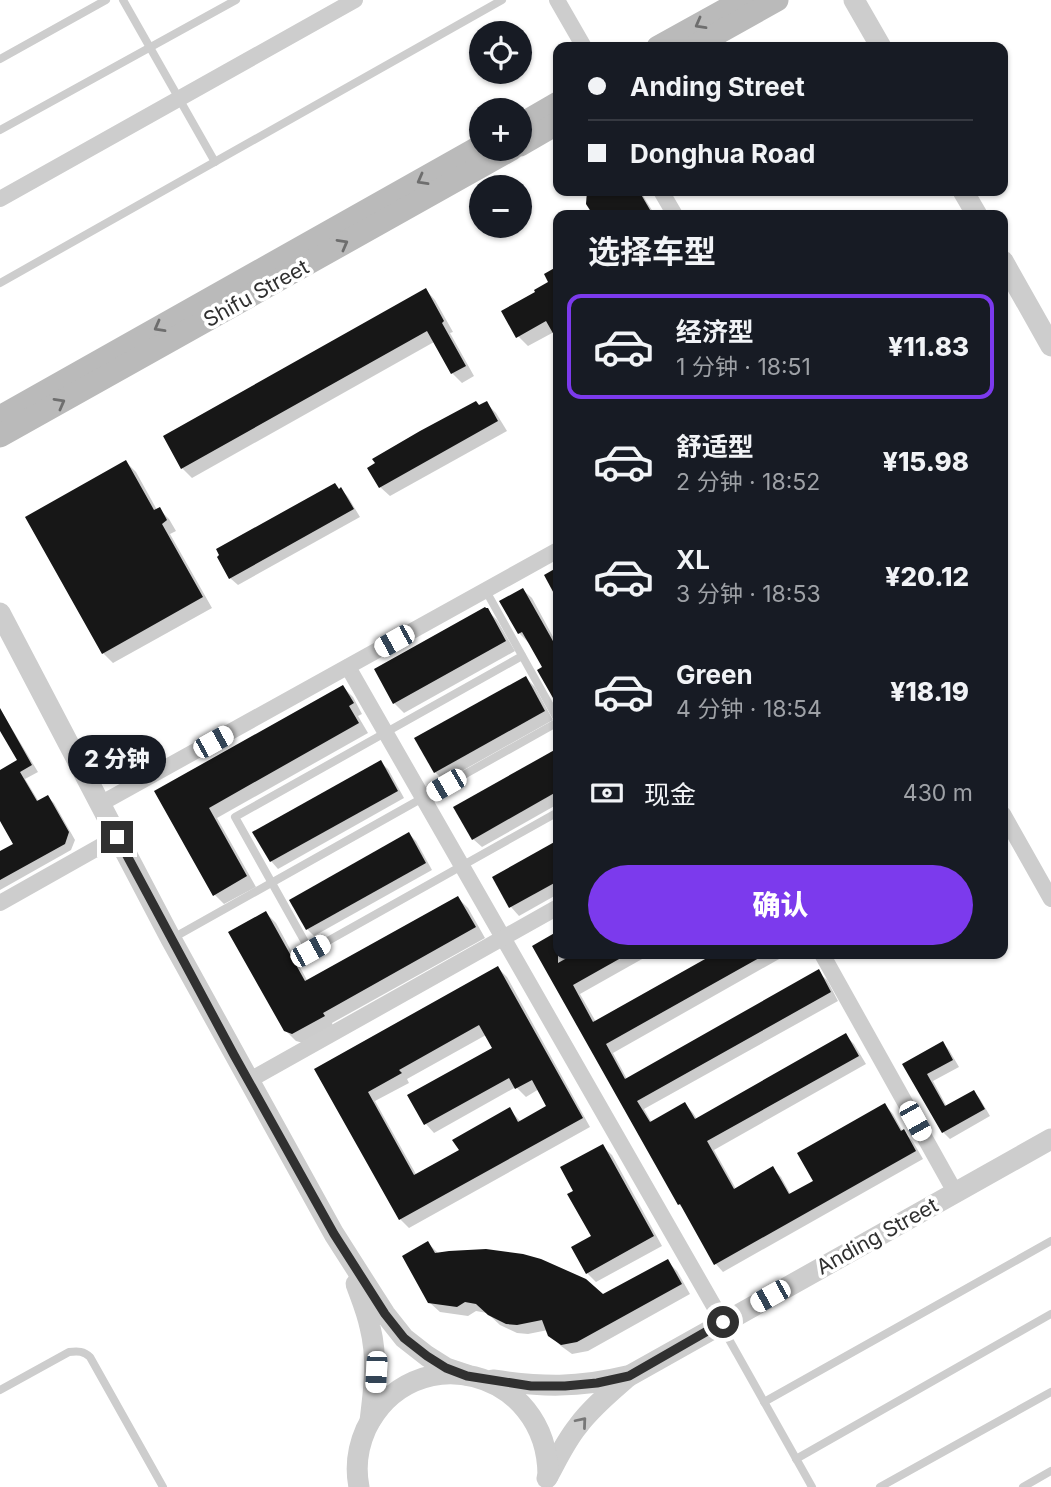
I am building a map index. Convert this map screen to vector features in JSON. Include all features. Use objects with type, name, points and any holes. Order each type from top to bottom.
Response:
[{"type":"main road","points":[[667,42],[743,0]]},
{"type":"main road","points":[[702,42],[778,0]]},
{"type":"main road","points":[[532,118],[553,106]]},
{"type":"main road","points":[[532,138],[553,126]]},
{"type":"main road","name":"Shifu Street","points":[[0,416],[469,153]]},
{"type":"main road","name":"Shifu Street","points":[[0,436],[491,161]]},
{"type":"street","points":[[0,199],[355,0]]},
{"type":"street","points":[[557,0],[581,42]]},
{"type":"street","points":[[854,0],[878,42]]},
{"type":"street","points":[[1008,270],[1051,346]]},
{"type":"street","points":[[100,804],[553,553]]},
{"type":"street","points":[[0,613],[171,939],[334,1234],[385,1314],[404,1338],[446,1368],[505,1390],[525,1408],[533,1418],[545,1447],[548,1462],[547,1483]]},
{"type":"street","points":[[348,667],[722,1323]]},
{"type":"street","points":[[1008,823],[1051,899]]},
{"type":"street","points":[[0,903],[117,837]]},
{"type":"street","points":[[248,1081],[553,910]]},
{"type":"street","points":[[825,959],[955,1192]]},
{"type":"street","name":"Anding Street","points":[[629,1376],[1051,1139]]},
{"type":"street","points":[[334,1234],[353,1275],[370,1326],[376,1372],[370,1423]]},
{"type":"street","points":[[347,1487],[363,1436],[378,1410],[388,1399],[413,1383],[440,1375],[531,1386],[565,1386],[629,1376]]},
{"type":"street","points":[[547,1483],[563,1446],[579,1424],[629,1376]]},
{"type":"street","points":[[357,1461],[359,1487]]},
{"type":"lane","points":[[0,59],[106,0]]},
{"type":"lane","points":[[123,0],[215,162]]},
{"type":"lane","points":[[0,130],[236,0]]},
{"type":"lane","points":[[0,283],[502,0]]},
{"type":"lane","points":[[486,591],[553,712]]},
{"type":"lane","points":[[522,656],[235,817],[310,951],[553,815]]},
{"type":"lane","points":[[171,939],[553,724]]},
{"type":"lane","points":[[764,1402],[1051,1241]]},
{"type":"lane","points":[[796,1458],[1051,1314]]},
{"type":"lane","points":[[722,1323],[812,1487]]},
{"type":"lane","points":[[0,1390],[69,1352],[85,1352],[163,1487]]},
{"type":"lane","points":[[880,1487],[1051,1392]]},
{"type":"lane","points":[[1023,1487],[1051,1471]]},
{"type":"building","points":[[587,196],[642,196],[650,210],[590,210],[586,204]]},
{"type":"building","points":[[553,269],[553,333],[546,321],[516,338],[501,311],[548,282],[544,274]]},
{"type":"building","points":[[426,288],[466,366],[451,374],[427,331],[181,469],[163,436]]},
{"type":"building","points":[[476,401],[479,405],[487,401],[498,421],[379,488],[367,468],[375,463],[372,459]]},
{"type":"building","points":[[126,460],[154,510],[160,507],[167,520],[162,524],[203,597],[102,654],[25,517]]},
{"type":"building","points":[[335,483],[339,489],[341,487],[354,509],[229,579],[217,557],[219,555],[216,549]]},
{"type":"building","points":[[553,570],[553,592],[544,575]]},
{"type":"building","points":[[523,588],[553,641],[553,698],[537,670],[542,667],[522,632],[518,634],[499,601]]},
{"type":"building","points":[[485,607],[506,641],[393,704],[374,669]]},
{"type":"building","points":[[526,676],[545,711],[434,773],[414,738]]},
{"type":"building","points":[[343,685],[354,703],[349,706],[359,723],[209,808],[247,876],[213,896],[154,791]]},
{"type":"building","points":[[0,708],[32,765],[20,772],[37,801],[48,795],[69,832],[65,844],[0,880],[0,851],[13,844],[0,821],[0,770],[17,760],[0,731]]},
{"type":"building","points":[[553,751],[553,794],[472,840],[453,807]]},
{"type":"building","points":[[381,760],[398,791],[270,862],[252,832]]},
{"type":"building","points":[[409,832],[426,863],[306,930],[289,900]]},
{"type":"building","points":[[553,843],[553,884],[509,908],[492,877]]},
{"type":"building","points":[[458,896],[476,927],[323,1013],[325,1016],[292,1034],[284,1031],[228,932],[266,911],[305,981]]},
{"type":"building","points":[[553,934],[553,959],[558,959],[558,963],[565,959],[619,959],[573,985],[593,1022],[705,959],[757,959],[606,1044],[625,1079],[819,969],[831,992],[637,1101],[650,1122],[685,1102],[695,1119],[846,1033],[859,1056],[707,1141],[734,1189],[773,1166],[789,1194],[813,1181],[797,1153],[885,1103],[916,1151],[714,1265],[532,946]]},
{"type":"building","points":[[498,966],[583,1118],[399,1220],[314,1069]],"holes":[[[479,1025],[492,1048],[407,1095],[424,1125],[509,1078],[515,1089],[532,1080],[546,1106],[518,1122],[510,1107],[452,1140],[459,1150],[414,1175],[368,1092],[402,1073],[399,1070]]]},
{"type":"building","points":[[943,1041],[953,1060],[927,1074],[945,1106],[974,1090],[985,1109],[942,1133],[902,1064]]},
{"type":"building","points":[[603,1144],[654,1236],[586,1274],[571,1247],[591,1236],[567,1194],[573,1191],[560,1167]]},
{"type":"building","points":[[428,1241],[435,1253],[486,1249],[541,1259],[586,1279],[603,1294],[668,1259],[682,1284],[577,1342],[561,1345],[548,1336],[542,1320],[517,1325],[506,1324],[488,1315],[476,1304],[465,1302],[457,1307],[428,1303],[402,1256]]},
{"type":"route","points":[[117,837],[334,1234],[385,1314],[404,1338],[446,1368],[467,1376],[531,1386],[565,1386],[629,1376],[723,1322]]}]
